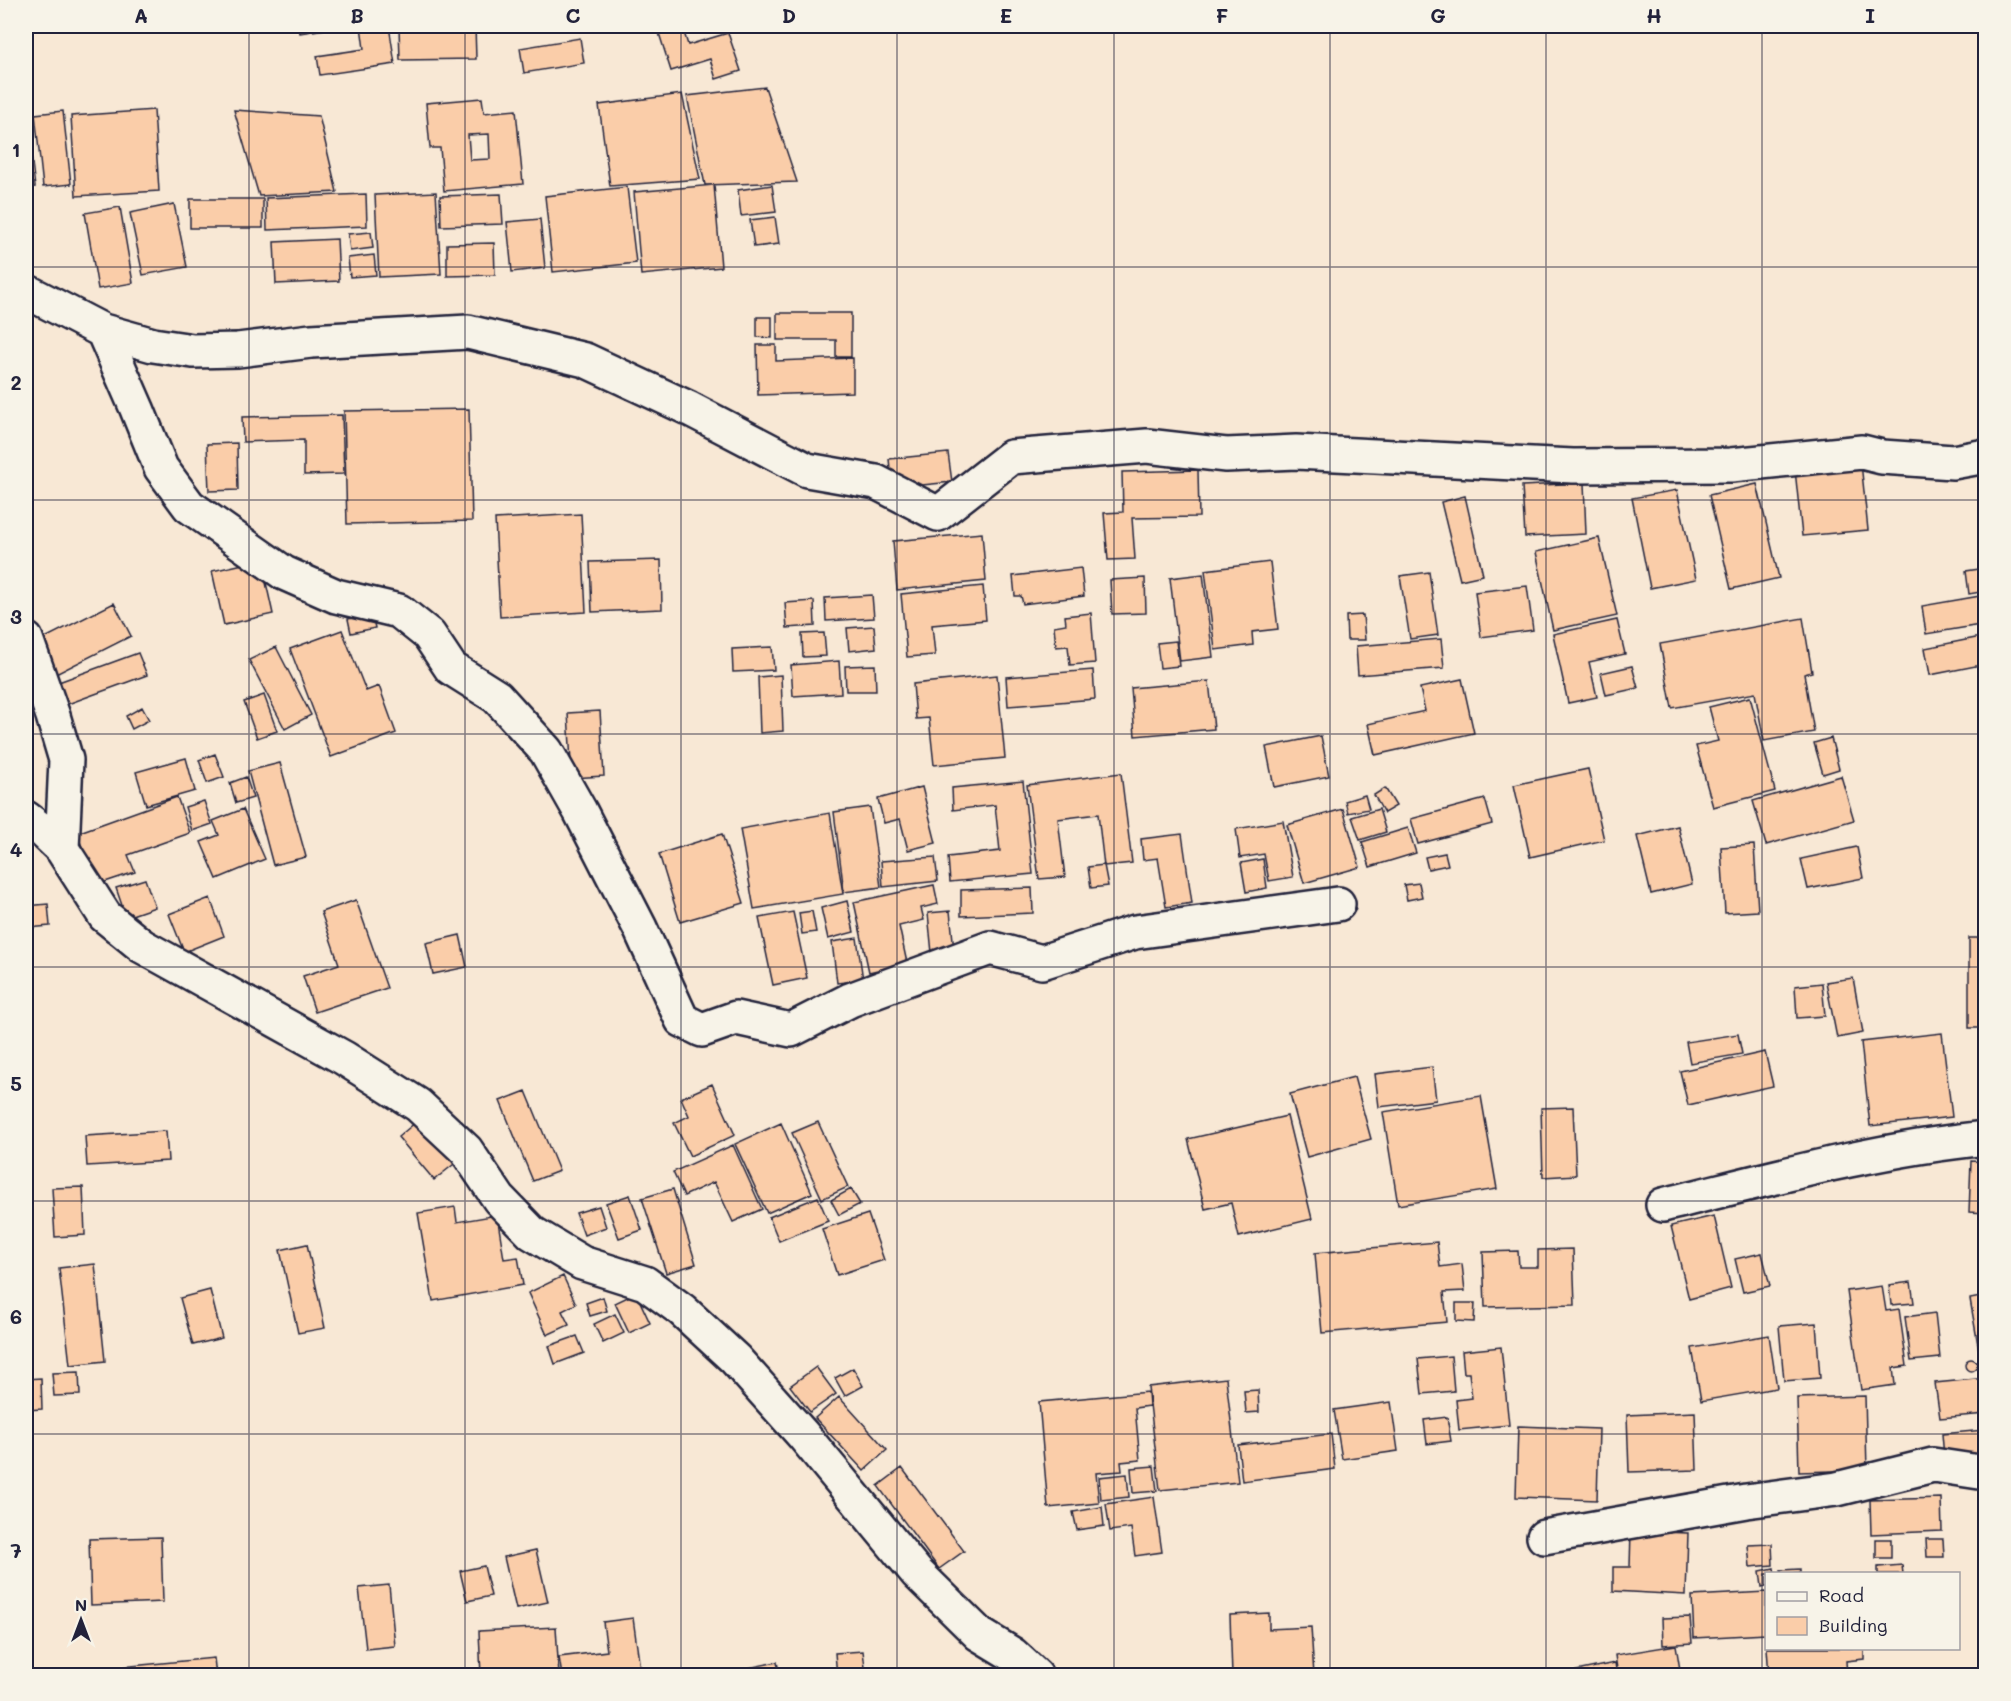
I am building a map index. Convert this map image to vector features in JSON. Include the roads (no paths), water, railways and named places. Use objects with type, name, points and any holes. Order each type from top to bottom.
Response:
[{"type":"street","points":[[26,291],[102,331],[153,345],[194,351],[238,350],[311,341],[468,332],[585,360],[688,408],[807,470],[876,482],[938,514],[1011,456],[1147,446],[1226,454],[1296,452],[1573,466],[1731,465],[1863,452],[1882,456],[1953,462],[1986,456]]},
{"type":"street","points":[[102,331],[137,409],[160,468],[189,506],[284,573],[336,596],[399,611],[429,635],[451,668],[497,697],[546,751],[580,811],[640,928],[682,1020],[702,1030],[736,1018],[791,1030],[850,1000],[990,948],[1042,962],[1136,932],[1338,904]]},
{"type":"street","points":[[26,639],[66,760],[62,849]]},
{"type":"street","points":[[26,818],[62,849],[105,916],[142,946],[344,1058],[418,1106],[466,1150],[499,1199],[532,1233],[582,1263],[645,1283],[682,1310],[735,1359],[802,1435],[917,1573],[979,1634],[1011,1654],[1036,1676]]},
{"type":"street","points":[[1663,1205],[1817,1167],[1947,1142],[1986,1138]]},
{"type":"street","points":[[1544,1537],[1746,1501],[1837,1489],[1933,1465],[1986,1473]]}]
